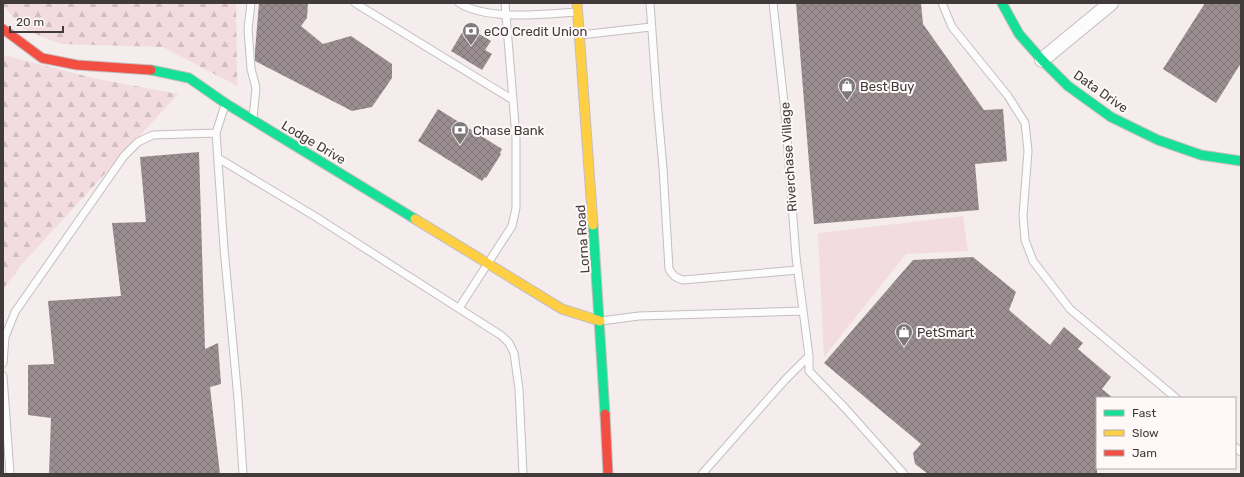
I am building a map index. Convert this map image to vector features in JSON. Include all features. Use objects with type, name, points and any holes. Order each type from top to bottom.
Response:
[{"type":"street","name":"Data Drive","points":[[1002,3],[1019,34],[1042,60],[1068,86],[1111,117],[1158,140],[1201,155],[1241,161]]},
{"type":"street","points":[[1042,60],[1111,3]]},
{"type":"street","name":"Lorna Road","points":[[577,8],[600,321],[608,474]]},
{"type":"street","name":"Lodge Drive","points":[[3,29],[42,58],[77,65],[157,70],[189,78],[225,103],[562,309],[600,321]]},
{"type":"lane","points":[[251,3],[248,29],[251,69],[256,88],[253,120]]},
{"type":"lane","points":[[355,3],[513,100]]},
{"type":"lane","points":[[459,3],[480,12],[527,15],[577,8]]},
{"type":"lane","points":[[459,308],[512,226],[516,208],[516,138],[505,3]]},
{"type":"lane","points":[[650,3],[663,168],[668,263],[672,275],[684,280],[798,270]]},
{"type":"lane","name":"Riverchase Village","points":[[773,3],[785,112],[791,200],[798,270],[809,356],[809,371],[868,432],[888,458],[904,474]]},
{"type":"lane","points":[[942,3],[952,27],[1008,96],[1025,124],[1028,151],[1023,215],[1025,240],[1033,261],[1070,309],[1175,397]]},
{"type":"lane","points":[[580,35],[651,27]]},
{"type":"lane","points":[[225,103],[216,132],[224,248],[244,474]]},
{"type":"lane","points":[[3,363],[5,337],[15,312],[124,156],[138,142],[153,135],[216,132]]},
{"type":"lane","points":[[218,158],[316,217],[502,336],[509,343],[514,353],[519,389],[523,474]]},
{"type":"lane","points":[[600,321],[639,316],[803,311]]},
{"type":"lane","points":[[702,474],[780,386],[809,356]]},
{"type":"lane","points":[[3,376],[10,474]]},
{"type":"green space","points":[[3,3],[236,3],[237,86],[163,47],[61,44],[23,29],[3,5]]},
{"type":"green space","points":[[3,55],[93,78],[178,94],[23,263],[3,289]]},
{"type":"green space","points":[[963,216],[968,251],[906,254],[824,357],[818,233]]},
{"type":"building","points":[[259,3],[308,3],[307,18],[301,26],[323,44],[351,36],[392,64],[392,78],[372,107],[352,111],[255,61]]},
{"type":"building","points":[[796,3],[921,3],[923,24],[984,110],[1003,109],[1007,161],[975,164],[979,210],[814,224]]},
{"type":"building","points":[[1205,3],[1241,3],[1241,63],[1216,103],[1163,69]]},
{"type":"building","name":"eCO Credit Union","points":[[466,26],[491,41],[485,50],[492,54],[482,70],[451,51]]},
{"type":"building","name":"Chase Bank","points":[[438,109],[502,149],[501,154],[486,178],[485,177],[482,181],[418,141]]},
{"type":"building","points":[[199,152],[205,349],[218,343],[221,384],[210,387],[220,474],[49,474],[51,418],[28,415],[28,365],[54,364],[48,301],[121,296],[112,223],[146,222],[140,157]]},
{"type":"building","points":[[973,257],[1016,292],[1009,310],[1050,345],[1064,327],[1083,343],[1078,349],[1111,377],[1102,389],[1112,397],[1096,397],[1097,474],[928,474],[915,464],[913,453],[921,444],[824,363],[913,260]]},
{"type":"traffic: fast","points":[[1002,3],[1019,34],[1042,60],[1068,86],[1111,117],[1158,140],[1201,155],[1241,161]]},
{"type":"traffic: fast","points":[[151,70],[189,78],[225,103],[415,219]]},
{"type":"traffic: fast","points":[[593,225],[605,414]]},
{"type":"traffic: slow","points":[[577,3],[593,225]]},
{"type":"traffic: slow","points":[[415,219],[562,309],[600,321]]},
{"type":"traffic: jam","points":[[3,29],[42,58],[77,65],[151,70]]},
{"type":"traffic: jam","points":[[605,414],[608,474]]},
{"type":"place","name":"eCO Credit Union","points":[[471,46]]},
{"type":"place","name":"Best Buy","points":[[847,101]]},
{"type":"place","name":"Chase Bank","points":[[460,145]]},
{"type":"place","name":"PetSmart","points":[[904,347]]}]
